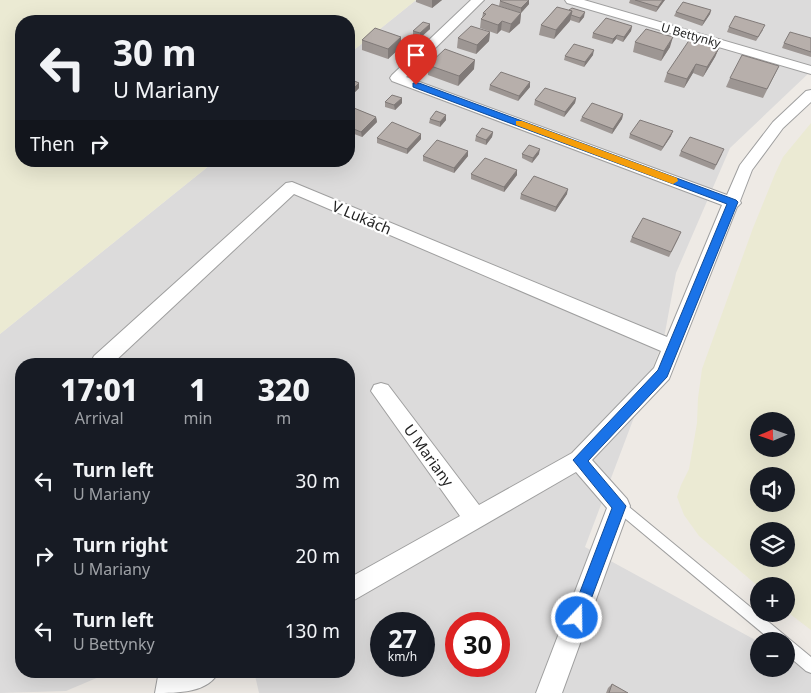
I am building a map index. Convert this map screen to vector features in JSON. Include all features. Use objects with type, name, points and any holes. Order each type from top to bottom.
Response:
[{"type":"street","points":[[478,0],[397,78],[733,202]]},
{"type":"street","name":"U Bettynky","points":[[572,0],[811,70]]},
{"type":"street","points":[[355,588],[580,460],[662,373],[745,169],[778,125],[811,94]]},
{"type":"street","name":"V Lukách","points":[[105,358],[292,187],[673,348]]},
{"type":"street","name":"U Mariany","points":[[382,391],[476,519]]},
{"type":"street","points":[[549,693],[619,506],[580,460]]},
{"type":"street","points":[[168,693],[170,678]]},
{"type":"street","points":[[168,693],[195,678]]},
{"type":"lane","points":[[619,506],[771,632]]},
{"type":"lane","points":[[795,653],[811,666]]},
{"type":"shaded area","points":[[416,0],[811,0],[811,71],[730,148],[676,273],[664,338],[585,547],[750,637],[750,677],[795,677],[795,662],[811,671],[811,693],[259,693],[256,678],[355,678],[355,358],[15,358],[15,678],[97,678],[66,691],[0,693],[0,334],[208,167],[355,167],[355,49]]},
{"type":"green space","points":[[0,0],[416,0],[355,49],[355,15],[15,15],[15,167],[208,167],[0,334]]},
{"type":"green space","points":[[811,123],[811,630],[795,618],[795,577],[750,577],[750,579],[699,536],[684,515],[677,497],[689,469],[697,423],[702,369],[753,228],[783,157]]},
{"type":"building","points":[[501,0],[529,0],[521,8]]},
{"type":"building","points":[[635,0],[663,0],[658,7]]},
{"type":"building","points":[[683,2],[711,10],[704,21],[676,12]]},
{"type":"building","points":[[492,4],[521,13],[511,24],[502,21],[498,25],[481,19],[486,14],[483,13]]},
{"type":"building","points":[[557,7],[572,11],[556,30],[541,25]]},
{"type":"building","points":[[572,8],[585,12],[580,18],[571,15],[572,11],[569,10]]},
{"type":"building","points":[[735,16],[765,25],[758,37],[729,27]]},
{"type":"building","points":[[606,18],[632,26],[624,37],[617,35],[613,39],[593,33]]},
{"type":"building","points":[[423,22],[430,24],[420,33],[413,31]]},
{"type":"building","points":[[471,26],[490,32],[477,45],[458,38]]},
{"type":"building","points":[[375,28],[401,37],[388,49],[362,40]]},
{"type":"building","points":[[646,29],[673,37],[664,51],[635,42]]},
{"type":"building","points":[[790,32],[811,38],[811,52],[784,43]]},
{"type":"building","points":[[690,39],[719,48],[707,67],[696,64],[687,79],[667,73]]},
{"type":"building","points":[[574,44],[594,50],[585,62],[565,56]]},
{"type":"building","points":[[445,49],[475,60],[459,76],[428,65]]},
{"type":"building","points":[[742,55],[779,66],[767,89],[730,78]]},
{"type":"building","points":[[501,72],[530,82],[519,96],[490,85]]},
{"type":"building","points":[[545,88],[576,98],[565,112],[535,100]]},
{"type":"building","points":[[392,95],[402,98],[394,105],[385,102]]},
{"type":"building","points":[[592,103],[623,114],[613,129],[582,117]]},
{"type":"building","points":[[355,108],[376,117],[361,132],[355,130]]},
{"type":"building","points":[[436,111],[446,115],[440,122],[430,119]]},
{"type":"building","points":[[640,120],[673,131],[663,147],[630,134]]},
{"type":"building","points":[[392,122],[421,134],[407,149],[377,138]]},
{"type":"building","points":[[482,128],[493,132],[486,140],[476,136]]},
{"type":"building","points":[[690,137],[724,149],[716,165],[681,151]]},
{"type":"building","points":[[437,140],[468,151],[454,168],[423,156]]},
{"type":"building","points":[[529,145],[540,149],[533,158],[522,154]]},
{"type":"building","points":[[485,158],[517,170],[504,187],[471,174]]},
{"type":"building","points":[[534,176],[568,189],[556,207],[521,194]]},
{"type":"building","points":[[643,218],[681,232],[671,252],[632,237]]},
{"type":"building","points":[[612,684],[628,693],[609,693]]},
{"type":"slow traffic","points":[[519,123],[673,181]]},
{"type":"route","points":[[416,85],[733,202],[662,373],[580,460],[619,506],[577,618]]}]
